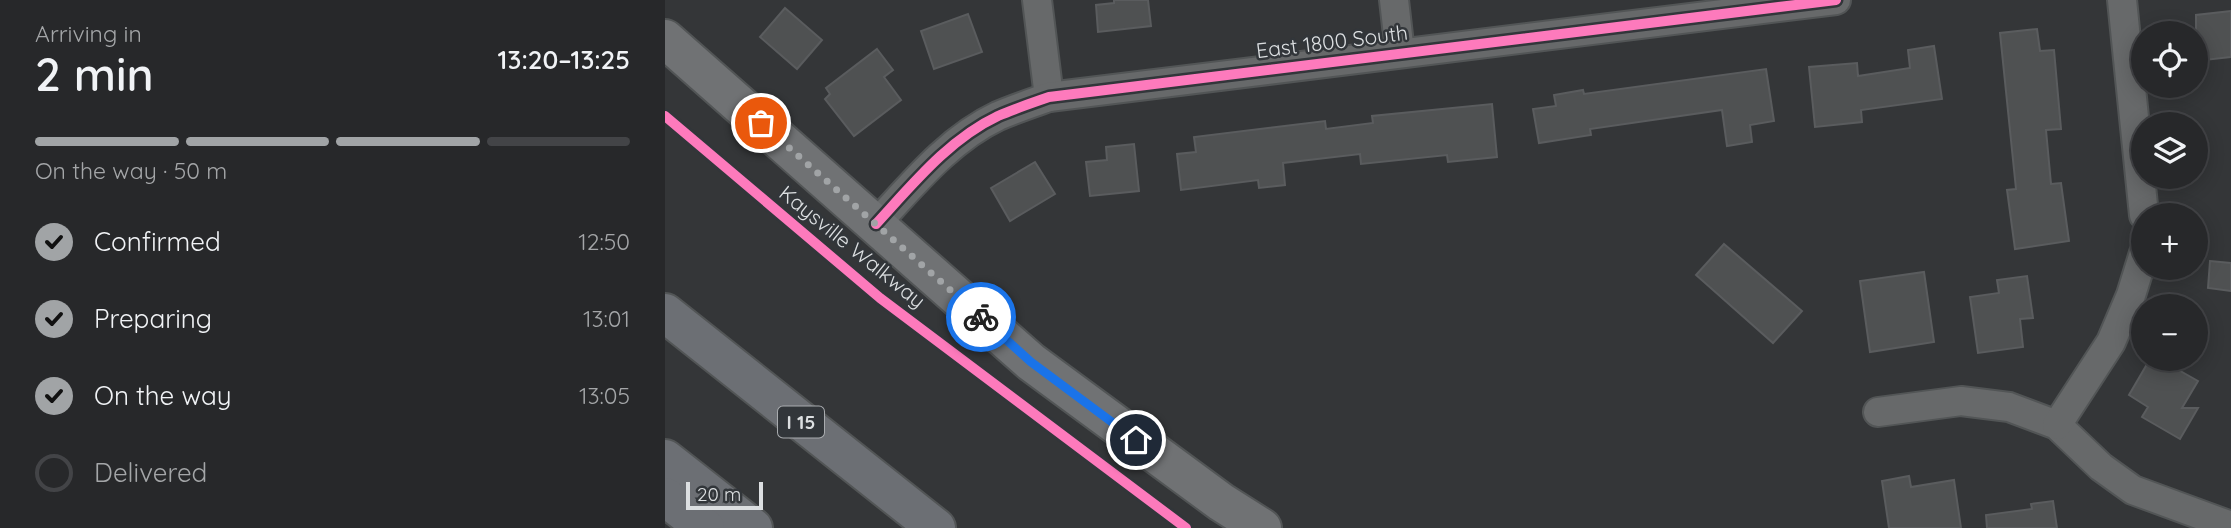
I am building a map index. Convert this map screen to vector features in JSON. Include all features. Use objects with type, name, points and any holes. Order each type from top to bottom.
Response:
[{"type":"highway","name":"I 15","points":[[666,313],[936,528]]},
{"type":"highway","points":[[665,459],[753,528]]},
{"type":"highway","points":[[665,497],[705,528]]},
{"type":"street","points":[[1037,0],[1049,97]]},
{"type":"street","points":[[1394,0],[1400,52]]},
{"type":"street","name":"East 1800 South","points":[[876,224],[918,178],[955,144],[996,117],[1049,97],[1771,4],[1836,0]]},
{"type":"street","points":[[2122,0],[2143,203]]},
{"type":"street","points":[[665,39],[1031,362],[1221,502],[1262,528]]},
{"type":"street","points":[[2057,425],[2111,342],[2136,280]]},
{"type":"street","points":[[1878,412],[1961,401],[2009,407],[2057,425],[2101,467],[2133,490],[2231,526]]},
{"type":"building","points":[[1114,0],[1148,0],[1151,26],[1098,32],[1096,5],[1114,3]]},
{"type":"building","points":[[785,8],[822,40],[797,69],[760,37]]},
{"type":"building","points":[[2231,11],[2231,57],[2208,60],[2208,21],[2196,21],[2196,15]]},
{"type":"building","points":[[968,14],[982,52],[934,69],[921,31]]},
{"type":"building","points":[[2037,29],[2040,51],[2054,50],[2061,129],[2046,130],[2051,184],[2061,183],[2069,241],[2015,249],[2007,190],[2016,189],[2000,33]]},
{"type":"building","points":[[1934,46],[1942,99],[1861,110],[1862,122],[1815,127],[1809,67],[1857,63],[1858,76],[1910,68],[1908,50]]},
{"type":"building","points":[[877,49],[893,70],[884,77],[901,100],[854,136],[825,99],[830,94],[826,88]]},
{"type":"building","points":[[1766,69],[1774,121],[1750,125],[1752,142],[1727,146],[1722,110],[1590,129],[1591,135],[1539,143],[1533,109],[1556,106],[1554,95],[1583,90],[1584,94]]},
{"type":"building","points":[[1492,104],[1497,157],[1448,162],[1447,155],[1361,164],[1360,154],[1283,163],[1285,185],[1259,188],[1258,180],[1181,190],[1177,154],[1196,152],[1194,137],[1325,121],[1326,129],[1373,123],[1372,116]]},
{"type":"building","points":[[1134,144],[1139,191],[1090,196],[1086,162],[1107,160],[1106,147]]},
{"type":"building","points":[[1035,162],[1055,194],[1010,221],[991,188]]},
{"type":"building","points":[[1724,244],[1802,311],[1773,343],[1696,275]]},
{"type":"building","points":[[2210,261],[2231,263],[2231,291],[2208,288]]},
{"type":"building","points":[[1924,272],[1934,342],[1870,352],[1860,281]]},
{"type":"building","points":[[2027,276],[2033,318],[2020,319],[2023,347],[1978,353],[1970,297],[1999,293],[1997,280]]},
{"type":"building","points":[[2143,371],[2180,371],[2198,381],[2182,408],[2198,408],[2180,439],[2142,417],[2148,407],[2129,395]]},
{"type":"building","points":[[1909,476],[1911,487],[1954,480],[1961,528],[1889,528],[1882,481]]},
{"type":"building","points":[[2053,501],[2057,528],[1987,528],[1986,515],[2032,509],[2031,504]]},
{"type":"cycle path","points":[[876,224],[932,164],[963,137],[998,116],[1049,97],[1836,0]]},
{"type":"cycle path","name":"Kaysville Walkway","points":[[665,116],[880,298],[1186,528]]},
{"type":"way so far","points":[[761,123],[981,317]]},
{"type":"route","points":[[981,317],[1031,362],[1136,440]]}]
